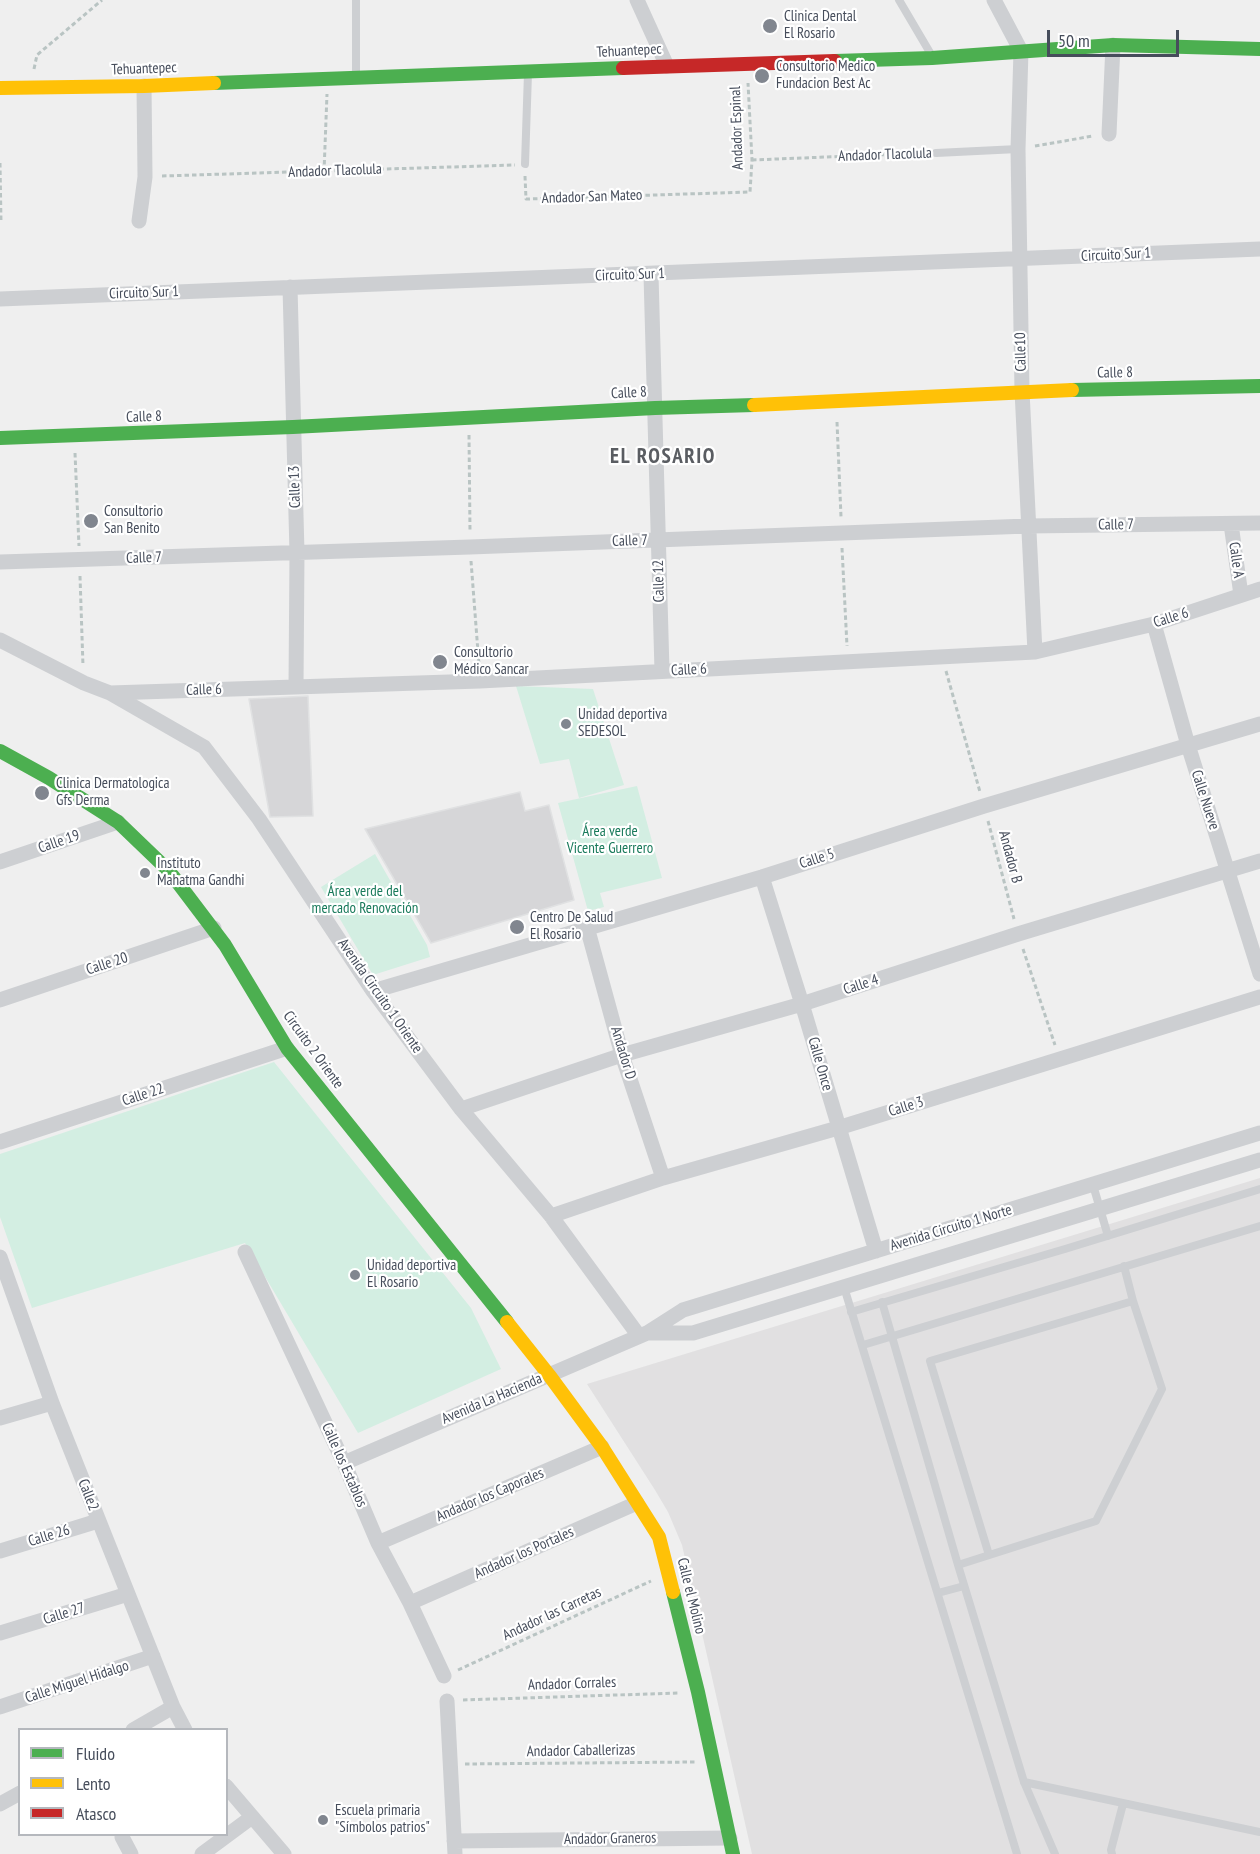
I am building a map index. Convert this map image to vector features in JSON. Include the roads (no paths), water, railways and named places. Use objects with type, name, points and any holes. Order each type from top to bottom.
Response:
[{"type":"street","points":[[637,0],[667,66]]},
{"type":"street","points":[[994,0],[1021,51]]},
{"type":"street","name":"Tehuantepec","points":[[0,88],[144,86],[328,77],[932,58],[1113,45],[1260,49]]},
{"type":"street","points":[[1109,134],[1113,45]]},
{"type":"street","name":"Calle10","points":[[1021,51],[1018,149],[1022,391],[1035,652]]},
{"type":"street","points":[[139,221],[145,177],[144,86]]},
{"type":"street","name":"Circuito Sur 1","points":[[0,299],[651,275],[1260,249]]},
{"type":"street","name":"Calle 12","points":[[651,275],[662,672]]},
{"type":"street","name":"Calle 13","points":[[290,287],[297,553],[296,686]]},
{"type":"street","name":"Calle 8","points":[[0,438],[293,427],[655,408],[836,402],[1022,391],[1260,386]]},
{"type":"street","name":"Calle 7","points":[[0,562],[1028,526],[1260,523]]},
{"type":"street","name":"Calle A","points":[[1231,524],[1240,596]]},
{"type":"street","name":"Calle 6","points":[[110,693],[480,681],[1035,652],[1154,624],[1260,589]]},
{"type":"street","name":"Calle Nueve","points":[[1154,624],[1188,745],[1260,974]]},
{"type":"street","name":"Avenida Circuito 1 Oriente","points":[[0,639],[84,683],[110,693],[204,747],[259,819],[374,990],[461,1109],[551,1216],[643,1334]]},
{"type":"street","name":"Calle 5","points":[[374,990],[762,877],[984,806],[1260,724]]},
{"type":"street","name":"Circuito 2 Oriente","points":[[0,751],[49,778],[118,822],[169,871],[213,928],[287,1048],[549,1375]]},
{"type":"street","name":"Calle 19","points":[[0,862],[118,822]]},
{"type":"street","name":"Calle 4","points":[[461,1109],[622,1054],[802,1004],[1018,934],[1260,861]]},
{"type":"street","name":"Calle Once","points":[[762,877],[876,1251]]},
{"type":"street","name":"Andador D","points":[[587,927],[622,1054],[663,1178]]},
{"type":"street","name":"Calle 20","points":[[0,1000],[213,928]]},
{"type":"street","name":"Calle 3","points":[[551,1216],[663,1178],[838,1128],[1260,997]]},
{"type":"street","name":"Calle 22","points":[[0,1142],[287,1048]]},
{"type":"street","name":"Avenida Circuito 1 Norte","points":[[643,1334],[683,1310],[1260,1134]]},
{"type":"street","name":"Avenida Circuito 1 Norte","points":[[643,1334],[693,1333],[1260,1160]]},
{"type":"street","name":"Calle los Establos","points":[[245,1252],[344,1463],[378,1543],[410,1603],[444,1676]]},
{"type":"street","name":"Calle2","points":[[0,1257],[3,1275],[98,1521],[173,1707],[184,1728]]},
{"type":"street","name":"Avenida La Hacienda","points":[[344,1463],[643,1334]]},
{"type":"street","name":"Calle el Molino","points":[[549,1375],[602,1447],[659,1537],[698,1692],[734,1854]]},
{"type":"street","points":[[0,1418],[52,1403]]},
{"type":"street","name":"Andador los Caporales","points":[[378,1543],[602,1447]]},
{"type":"street","name":"Andador los Portales","points":[[410,1603],[637,1503]]},
{"type":"street","name":"Calle 26","points":[[0,1551],[98,1521]]},
{"type":"street","name":"Calle 27","points":[[0,1634],[128,1594]]},
{"type":"street","name":"Calle Miguel Hidalgo","points":[[0,1707],[153,1656]]},
{"type":"street","points":[[447,1701],[455,1848]]},
{"type":"street","points":[[136,1728],[173,1707]]},
{"type":"street","points":[[228,1788],[284,1854]]},
{"type":"street","points":[[0,1804],[18,1794]]},
{"type":"street","points":[[228,1835],[252,1817]]},
{"type":"street","points":[[202,1854],[226,1836]]},
{"type":"street","points":[[122,1837],[131,1854]]},
{"type":"street","name":"Andador Graneros","points":[[455,1848],[730,1838]]},
{"type":"lane","points":[[356,0],[356,77]]},
{"type":"lane","points":[[899,0],[932,58]]},
{"type":"lane","points":[[525,164],[528,72]]},
{"type":"lane","name":"Andador Tlacolula","points":[[936,153],[1018,149]]},
{"type":"lane","points":[[1093,1185],[1108,1236]]},
{"type":"lane","points":[[851,1312],[1260,1189]]},
{"type":"lane","points":[[863,1345],[1260,1226]]},
{"type":"lane","points":[[958,1565],[1096,1521],[1161,1389],[1124,1266]]},
{"type":"lane","points":[[844,1287],[1017,1854]]},
{"type":"lane","points":[[988,1555],[930,1362],[1133,1301]]},
{"type":"lane","points":[[882,1302],[964,1586],[1024,1782],[1055,1854]]},
{"type":"lane","points":[[938,1593],[964,1586]]},
{"type":"lane","points":[[1024,1782],[1260,1832]]},
{"type":"lane","points":[[1112,1854],[1111,1850],[1123,1804]]},
{"type":"place","name":"Clinica Dental El Rosario","points":[[770,26]]},
{"type":"place","name":"Consultorio Medico Fundacion Best Ac","points":[[762,76]]},
{"type":"place","name":"Consultorio San Benito","points":[[91,521]]},
{"type":"place","name":"Consultorio Médico Sancar","points":[[440,662]]},
{"type":"place","name":"Unidad deportiva SEDESOL","points":[[566,724]]},
{"type":"place","name":"Clinica Dermatologica Gfs Derma","points":[[42,793]]},
{"type":"place","name":"Instituto Mahatma Gandhi","points":[[145,873]]},
{"type":"place","name":"Centro De Salud El Rosario","points":[[517,927]]},
{"type":"place","name":"Unidad deportiva El Rosario","points":[[355,1275]]},
{"type":"place","name":"Escuela primaria \"Símbolos patrios\"","points":[[323,1820]]},
{"type":"district","name":"EL ROSARIO","points":[[663,457]]},
{"type":"park label","name":"Área verde Vicente Guerrero","points":[[610,840]]},
{"type":"park label","name":"Área verde del mercado Renovación","points":[[365,900]]}]
